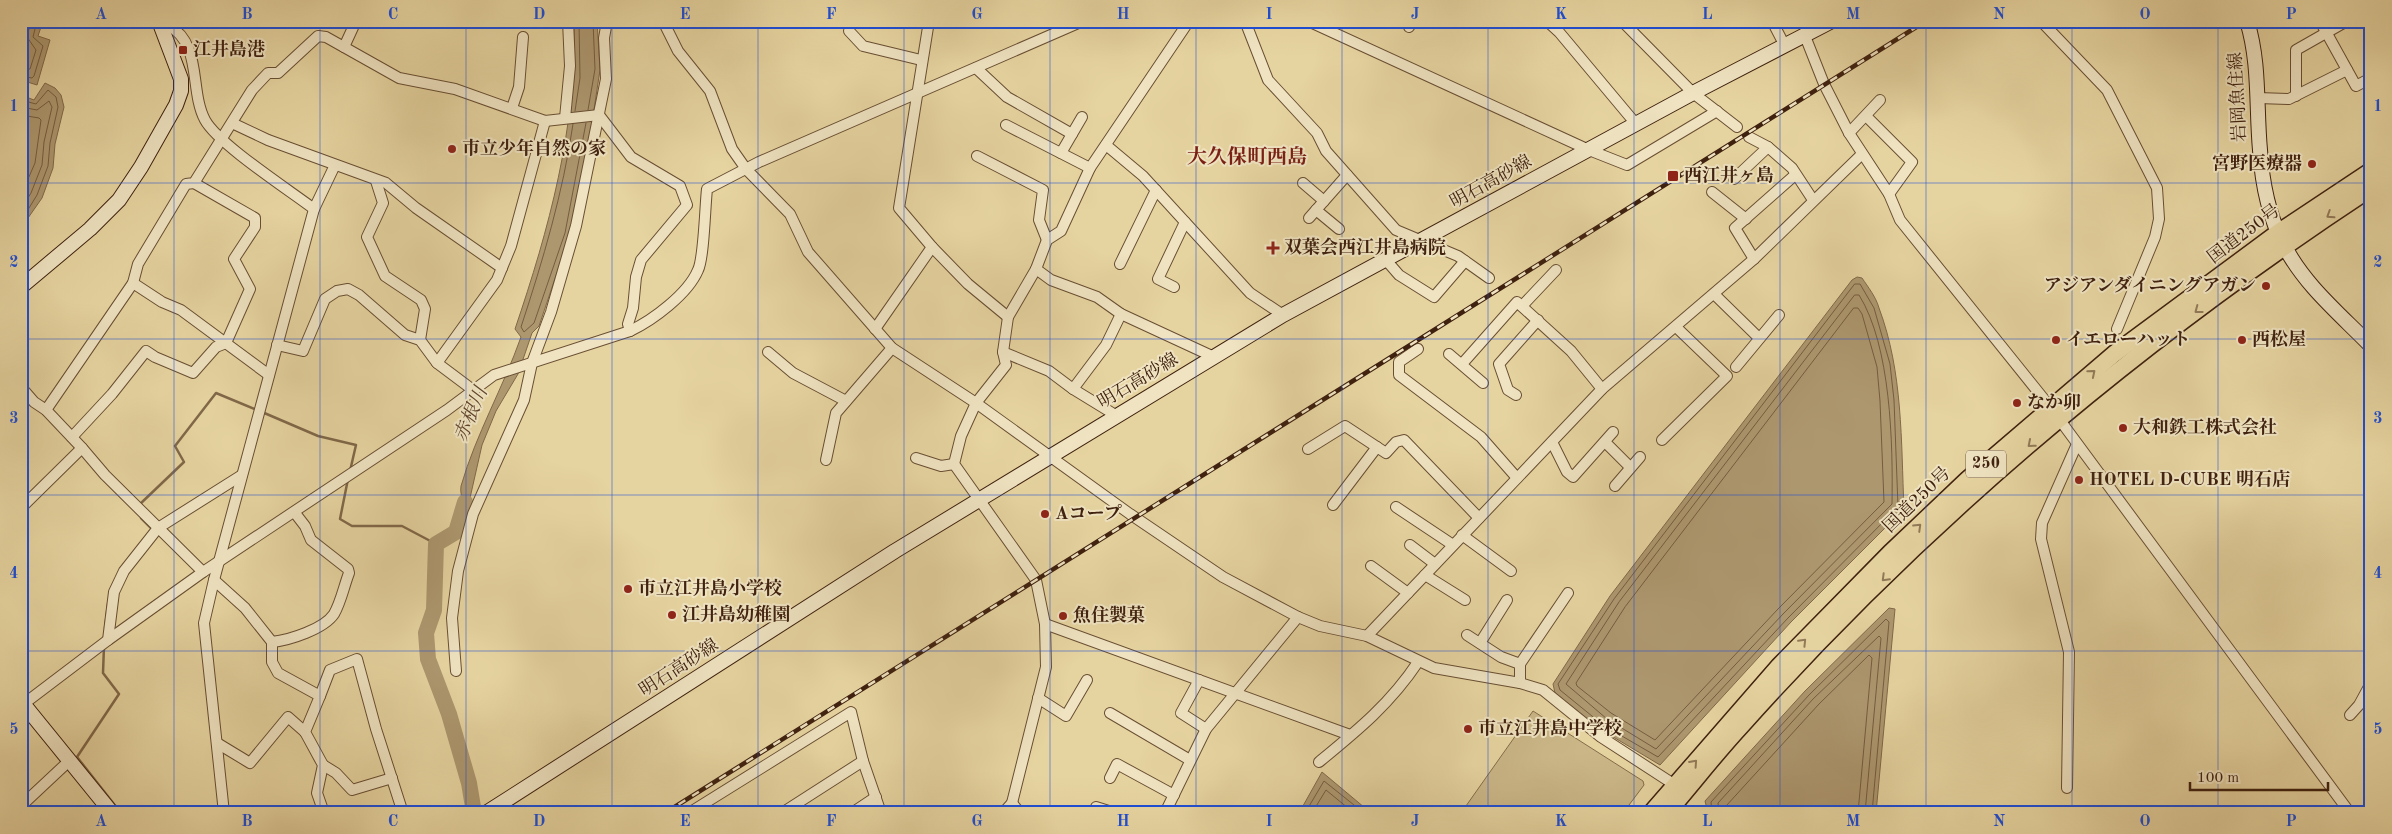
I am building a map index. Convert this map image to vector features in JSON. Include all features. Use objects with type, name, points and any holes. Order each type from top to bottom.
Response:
[{"type":"highway","name":"国道250号","points":[[1651,813],[1680,788],[1779,666],[1883,560],[1968,479],[2055,414],[2114,354],[2282,238],[2371,171]]},
{"type":"highway","name":"国道250号","points":[[2282,238],[2371,188]]},
{"type":"highway","name":"国道250号","points":[[1667,813],[1680,788]]},
{"type":"main road","name":"明石高砂線","points":[[491,810],[895,551],[1283,315],[1693,93],[1832,21]]},
{"type":"main road","name":"岩岡魚住線","points":[[2247,21],[2254,45],[2260,150],[2265,190],[2282,238],[2327,303],[2371,346]]},
{"type":"main road","points":[[21,287],[90,229],[119,200],[141,167],[176,105],[181,91],[181,78],[160,23]]},
{"type":"main road","points":[[22,704],[112,813]]},
{"type":"street","points":[[344,47],[356,21]]},
{"type":"street","points":[[565,118],[570,66],[568,21]]},
{"type":"street","points":[[456,671],[452,618],[458,571],[473,514],[524,400],[532,363],[551,312],[576,226],[606,79],[606,21]]},
{"type":"street","points":[[662,21],[678,51],[710,91],[732,149],[746,169],[790,214],[808,252],[892,348],[976,403],[1130,514],[1223,577],[1298,617],[1320,626],[1367,636],[1434,668],[1520,683],[1543,690],[1601,737],[1680,788]]},
{"type":"street","points":[[929,21],[921,60],[899,208],[932,247],[968,284],[1008,317]]},
{"type":"street","points":[[22,704],[203,572],[218,564],[448,410],[494,375],[630,331],[647,323],[689,286],[699,268],[707,189],[746,169],[1083,21]]},
{"type":"street","points":[[1003,813],[1012,804],[1046,666],[1045,624],[1036,580],[954,464],[961,436],[976,403],[1006,365],[1003,352],[1008,317],[1036,269],[1047,240],[1062,230],[1090,168],[1189,21]]},
{"type":"street","points":[[1245,21],[1268,80],[1317,133],[1326,151],[1396,230],[1465,261],[1489,278]]},
{"type":"street","points":[[1308,21],[1589,150],[1627,165],[1717,111]]},
{"type":"street","points":[[1547,21],[1559,32],[1636,124]]},
{"type":"street","points":[[1622,21],[1693,93],[1737,127]]},
{"type":"street","points":[[1772,21],[1786,46]]},
{"type":"street","points":[[1807,21],[1805,36],[1824,84],[1861,155],[1889,194],[1900,220],[2055,414],[2350,813]]},
{"type":"street","points":[[2041,21],[2107,90],[2157,188],[2159,219],[2155,237],[2117,329]]},
{"type":"street","points":[[2320,21],[2356,86],[2371,78]]},
{"type":"street","points":[[2296,96],[2296,50],[2347,21]]},
{"type":"street","points":[[160,23],[176,29],[185,38],[194,64],[196,99],[206,122],[222,140],[314,208]]},
{"type":"street","points":[[849,32],[863,46],[921,60]]},
{"type":"street","points":[[194,183],[252,90],[268,73],[278,73],[311,40],[318,36],[326,37],[399,78],[455,90],[512,108],[545,121],[599,116]]},
{"type":"street","points":[[512,108],[519,87],[523,37]]},
{"type":"street","points":[[976,68],[1007,97],[1072,134]]},
{"type":"street","points":[[2258,98],[2289,99],[2347,70]]},
{"type":"street","points":[[1849,133],[1880,100]]},
{"type":"street","points":[[599,116],[631,157],[680,186],[687,205],[641,260],[628,324],[630,331]]},
{"type":"street","points":[[1866,116],[1912,162],[1889,194]]},
{"type":"street","points":[[1061,153],[1082,117]]},
{"type":"street","points":[[436,363],[496,280],[502,268],[511,246],[545,121]]},
{"type":"street","points":[[232,123],[268,140],[376,181],[386,183],[416,208],[502,268]]},
{"type":"street","points":[[1006,125],[1090,168]]},
{"type":"street","points":[[1749,137],[1768,146],[1792,168],[1813,200]]},
{"type":"street","points":[[1106,145],[1156,190],[1250,293],[1283,315]]},
{"type":"street","points":[[1734,180],[1768,146]]},
{"type":"street","points":[[1367,636],[1602,389],[1754,258],[1861,155]]},
{"type":"street","points":[[977,156],[1043,190],[1039,220],[1047,240]]},
{"type":"street","points":[[224,813],[204,623],[218,564],[314,208],[335,166]]},
{"type":"street","points":[[1339,229],[1313,214],[1347,175]]},
{"type":"street","points":[[1754,258],[1735,228],[1795,175]]},
{"type":"street","points":[[376,181],[383,203],[366,237],[384,276],[421,300],[425,309],[420,340]]},
{"type":"street","points":[[46,410],[133,283],[138,264],[186,184],[194,183],[255,218],[255,228],[234,259],[250,289],[226,343],[216,347],[193,373],[155,357],[146,351],[112,394],[72,437]]},
{"type":"street","points":[[1302,183],[1324,201]]},
{"type":"street","points":[[1120,264],[1156,190]]},
{"type":"street","points":[[1712,192],[1746,219]]},
{"type":"street","points":[[1174,287],[1158,279],[1185,222]]},
{"type":"street","points":[[875,329],[932,247]]},
{"type":"street","points":[[1386,260],[1399,275],[1434,297],[1465,261]]},
{"type":"street","points":[[1036,269],[1051,280],[1097,298],[1121,314],[1214,357]]},
{"type":"street","points":[[1522,306],[1556,270]]},
{"type":"street","points":[[133,283],[162,302],[181,310],[269,375]]},
{"type":"street","points":[[278,345],[303,351],[325,299],[337,291],[348,289],[359,295],[405,335],[420,340],[436,363],[473,390]]},
{"type":"street","points":[[1714,294],[1759,338]]},
{"type":"street","points":[[1462,364],[1517,302],[1571,351],[1602,389]]},
{"type":"street","points":[[1073,389],[1106,345],[1121,314]]},
{"type":"street","points":[[1736,367],[1779,316]]},
{"type":"street","points":[[1516,395],[1508,390],[1499,364],[1538,320]]},
{"type":"street","points":[[1662,440],[1727,376],[1676,327]]},
{"type":"street","points":[[826,460],[836,413],[892,348]]},
{"type":"street","points":[[1418,349],[1399,362],[1399,375],[1481,437],[1517,478]]},
{"type":"street","points":[[768,352],[793,373],[846,401]]},
{"type":"street","points":[[1003,352],[1049,372],[1117,416]]},
{"type":"street","points":[[1449,354],[1483,383]]},
{"type":"street","points":[[21,387],[34,402],[46,410],[72,437],[105,475],[203,572]]},
{"type":"street","points":[[1308,449],[1345,426],[1386,452],[1396,442],[1404,440],[1479,518]]},
{"type":"street","points":[[1552,442],[1567,472],[1572,477],[1613,432]]},
{"type":"street","points":[[1604,442],[1630,467]]},
{"type":"street","points":[[2068,788],[2069,652],[2042,539],[2042,523],[2077,444]]},
{"type":"street","points":[[1333,505],[1376,447]]},
{"type":"street","points":[[21,508],[82,448]]},
{"type":"street","points":[[1615,486],[1640,457]]},
{"type":"street","points":[[916,458],[941,466],[954,464]]},
{"type":"street","points":[[108,640],[114,592],[124,571],[158,528],[242,475]]},
{"type":"street","points":[[1396,507],[1453,545]]},
{"type":"street","points":[[272,642],[293,639],[330,618],[335,612],[349,573],[348,569],[311,540],[305,526],[295,513]]},
{"type":"street","points":[[1462,535],[1510,571]]},
{"type":"street","points":[[1410,545],[1435,564]]},
{"type":"street","points":[[1371,566],[1408,593]]},
{"type":"street","points":[[1424,576],[1464,600]]},
{"type":"street","points":[[214,580],[245,608],[272,642],[272,662],[278,673],[320,696]]},
{"type":"street","points":[[1520,683],[1520,664],[1568,593]]},
{"type":"street","points":[[1480,644],[1508,600]]},
{"type":"street","points":[[1165,813],[1206,728],[1237,693],[1298,617]]},
{"type":"street","points":[[1045,624],[1350,735]]},
{"type":"street","points":[[1467,635],[1501,657],[1520,664]]},
{"type":"street","points":[[305,732],[330,670],[357,659],[403,813]]},
{"type":"street","points":[[1320,762],[1379,712],[1402,687],[1418,662]]},
{"type":"street","points":[[1038,698],[1066,716],[1087,680]]},
{"type":"street","points":[[1199,680],[1181,713],[1206,728]]},
{"type":"street","points":[[2350,715],[2359,705],[2371,683]]},
{"type":"street","points":[[693,812],[851,712],[863,761],[881,813]]},
{"type":"street","points":[[1110,713],[1190,760]]},
{"type":"street","points":[[216,743],[250,763],[288,717],[305,732],[323,765],[336,773],[352,790],[392,778]]},
{"type":"street","points":[[21,806],[70,761]]},
{"type":"street","points":[[782,813],[863,761]]},
{"type":"street","points":[[1110,778],[1117,764],[1174,795]]},
{"type":"street","points":[[323,765],[318,793],[324,813]]},
{"type":"street","points":[[852,813],[876,797]]},
{"type":"street","points":[[1012,804],[1020,813]]},
{"type":"street","points":[[1096,807],[1114,813]]},
{"type":"shaded area","points":[[1533,711],[1643,781],[1644,785],[1623,813],[1461,813]]},
{"type":"water","points":[[21,21],[43,21],[38,36],[50,40],[37,85],[21,80]]},
{"type":"water","points":[[574,21],[597,21],[600,70],[589,142],[570,234],[539,326],[532,333],[518,374],[496,411],[482,445],[470,498],[458,524],[462,501],[461,486],[467,467],[521,337],[515,329],[539,254],[558,177],[566,139],[571,100],[574,61]]},
{"type":"water","points":[[45,83],[55,88],[61,95],[64,107],[55,144],[53,168],[42,198],[21,228],[21,95],[34,100]]},
{"type":"water","points":[[1857,277],[1862,278],[1876,300],[1893,357],[1901,432],[1904,509],[1791,622],[1660,765],[1600,729],[1555,693],[1553,684],[1610,596],[1852,280]]},
{"type":"water","points":[[1889,608],[1895,609],[1876,813],[1708,813],[1705,801],[1805,691]]},
{"type":"water","points":[[1322,772],[1371,813],[1299,813]]},
{"type":"waterway","points":[[139,505],[184,462],[175,446],[216,393],[257,410]]},
{"type":"waterway","points":[[262,412],[318,436],[356,445],[350,471]]},
{"type":"waterway","points":[[348,479],[340,519],[352,526],[402,526],[436,544]]},
{"type":"waterway","name":"赤根川","points":[[465,502],[456,532],[436,544],[434,610],[426,633],[428,659],[449,714],[469,783],[474,813]]},
{"type":"waterway","points":[[141,518],[153,530]]},
{"type":"waterway","points":[[105,628],[108,604]]},
{"type":"waterway","points":[[104,646],[103,673],[119,694],[77,757],[121,813]]},
{"type":"railway","points":[[665,813],[1926,21]]},
{"type":"place","name":"江井島港","points":[[183,50]]},
{"type":"place","name":"市立少年自然の家","points":[[452,149]]},
{"type":"place","name":"宮野医療器","points":[[2312,164]]},
{"type":"place","name":"西江井ヶ島","points":[[1673,176]]},
{"type":"place","name":"双葉会西江井島病院","points":[[1273,248]]},
{"type":"place","name":"アジアンダイニングアガン","points":[[2266,286]]},
{"type":"place","name":"イエローハット","points":[[2056,340]]},
{"type":"place","name":"西松屋","points":[[2242,340]]},
{"type":"place","name":"なか卯","points":[[2017,403]]},
{"type":"place","name":"大和鉄工株式会社","points":[[2123,428]]},
{"type":"place","name":"HOTEL D-CUBE 明石店","points":[[2079,480]]},
{"type":"place","name":"Aコープ","points":[[1045,514]]},
{"type":"place","name":"市立江井島小学校","points":[[628,589]]},
{"type":"place","name":"江井島幼稚園","points":[[672,615]]},
{"type":"place","name":"魚住製菓","points":[[1063,616]]},
{"type":"place","name":"市立江井島中学校","points":[[1468,729]]},
{"type":"district","name":"大久保町西島","points":[[1247,158]]}]
